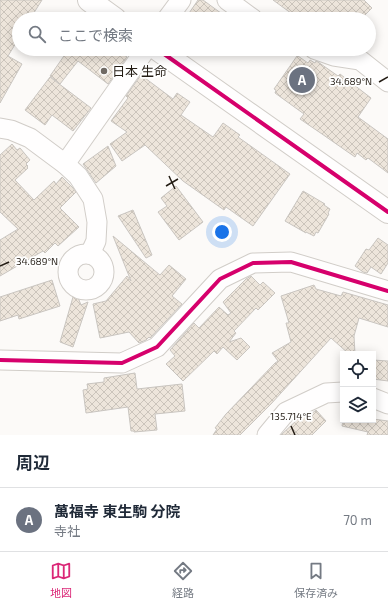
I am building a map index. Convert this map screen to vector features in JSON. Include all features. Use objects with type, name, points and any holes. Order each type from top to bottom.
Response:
[{"type":"street","points":[[89,0],[105,12]]},
{"type":"street","points":[[172,12],[181,0]]},
{"type":"street","points":[[227,0],[243,12]]},
{"type":"street","points":[[65,164],[141,56]]},
{"type":"street","points":[[167,56],[388,212]]},
{"type":"street","points":[[334,56],[360,60],[388,82]]},
{"type":"street","points":[[0,128],[11,130],[30,138],[65,164],[78,176],[93,199],[97,222],[96,242],[90,254]]},
{"type":"street","points":[[0,360],[122,363],[157,347],[220,279],[253,263],[291,262],[388,291]]},
{"type":"street","points":[[267,435],[286,412],[326,393],[340,392]]},
{"type":"street","points":[[376,399],[388,404]]},
{"type":"building","points":[[0,0],[42,0],[34,12],[12,12],[12,49],[8,56],[22,64],[0,103]]},
{"type":"building","points":[[198,0],[203,0],[219,12],[190,12]]},
{"type":"building","points":[[273,0],[364,0],[372,8],[368,12],[289,12]]},
{"type":"building","name":"日本 生命","points":[[64,56],[127,57],[108,84],[78,61],[60,84],[50,76]]},
{"type":"building","points":[[297,56],[308,63],[310,60],[315,63],[316,61],[338,76],[340,74],[371,98],[358,117],[388,139],[388,173],[368,158],[366,160],[357,153],[355,157],[300,119],[304,114],[275,93],[276,90],[274,89]]},
{"type":"building","points":[[141,75],[173,99],[177,93],[190,102],[181,115],[213,137],[223,123],[240,135],[238,137],[290,174],[253,226],[226,207],[224,210],[183,181],[145,145],[122,161],[110,144],[127,132],[111,121],[128,98],[126,96]]},
{"type":"building","points":[[50,77],[91,108],[73,131],[52,115],[45,125],[25,110]]},
{"type":"building","points":[[12,144],[17,150],[20,148],[30,160],[26,164],[28,168],[15,180],[34,200],[54,181],[56,184],[62,177],[76,192],[60,208],[79,227],[58,246],[55,243],[45,253],[43,251],[0,276],[0,240],[18,229],[0,212],[0,155]]},
{"type":"building","points":[[108,146],[116,166],[96,183],[83,164]]},
{"type":"building","points":[[176,186],[203,222],[179,240],[158,212],[167,206],[161,198]]},
{"type":"building","points":[[303,191],[325,204],[324,205],[330,209],[329,214],[318,233],[316,232],[314,236],[285,221]]},
{"type":"building","points":[[133,210],[152,255],[146,258],[118,216]]},
{"type":"building","points":[[113,236],[160,275],[169,265],[186,279],[172,296],[182,304],[150,338],[149,337],[139,343],[129,332],[100,338],[93,304],[106,301],[127,276],[131,281]]},
{"type":"building","points":[[378,238],[388,245],[388,263],[381,274],[371,267],[367,273],[363,272],[355,266],[366,249],[369,250]]},
{"type":"building","points":[[251,276],[260,285],[263,282],[275,293],[258,310],[256,308],[234,331],[236,333],[229,342],[241,338],[250,347],[237,360],[223,347],[217,354],[214,351],[183,381],[166,364],[175,356],[170,350],[194,323],[199,328],[219,307],[228,315],[231,313],[223,302],[246,279]]},
{"type":"building","points":[[52,280],[60,306],[19,319],[18,315],[0,321],[0,297]]},
{"type":"building","points":[[314,285],[316,289],[341,296],[343,292],[388,305],[388,327],[359,318],[354,336],[355,351],[346,351],[331,338],[271,404],[240,435],[213,435],[217,429],[215,428],[226,414],[278,361],[272,353],[291,342],[286,323],[289,323],[281,296]]},
{"type":"building","points":[[75,290],[81,305],[88,302],[73,347],[60,342]]},
{"type":"building","points":[[376,360],[388,361],[388,381],[376,379]]},
{"type":"building","points":[[135,373],[137,389],[182,384],[185,411],[155,414],[157,430],[134,432],[131,431],[128,407],[86,413],[83,390],[88,389],[87,384],[104,382],[104,378]]},
{"type":"building","points":[[316,410],[326,421],[312,435],[281,435],[298,419],[309,413],[310,415]]},
{"type":"building","points":[[376,419],[388,421],[388,435],[367,435],[368,432],[342,426],[342,423],[376,423]]},
{"type":"cycle path","points":[[167,56],[388,212]]},
{"type":"cycle path","points":[[0,360],[122,363],[157,347],[220,279],[253,263],[291,262],[388,291]]},
{"type":"place","name":"日本 生命","points":[[104,71]]},
{"type":"place","name":"萬福寺 東生駒 分院","points":[[302,80]]}]
